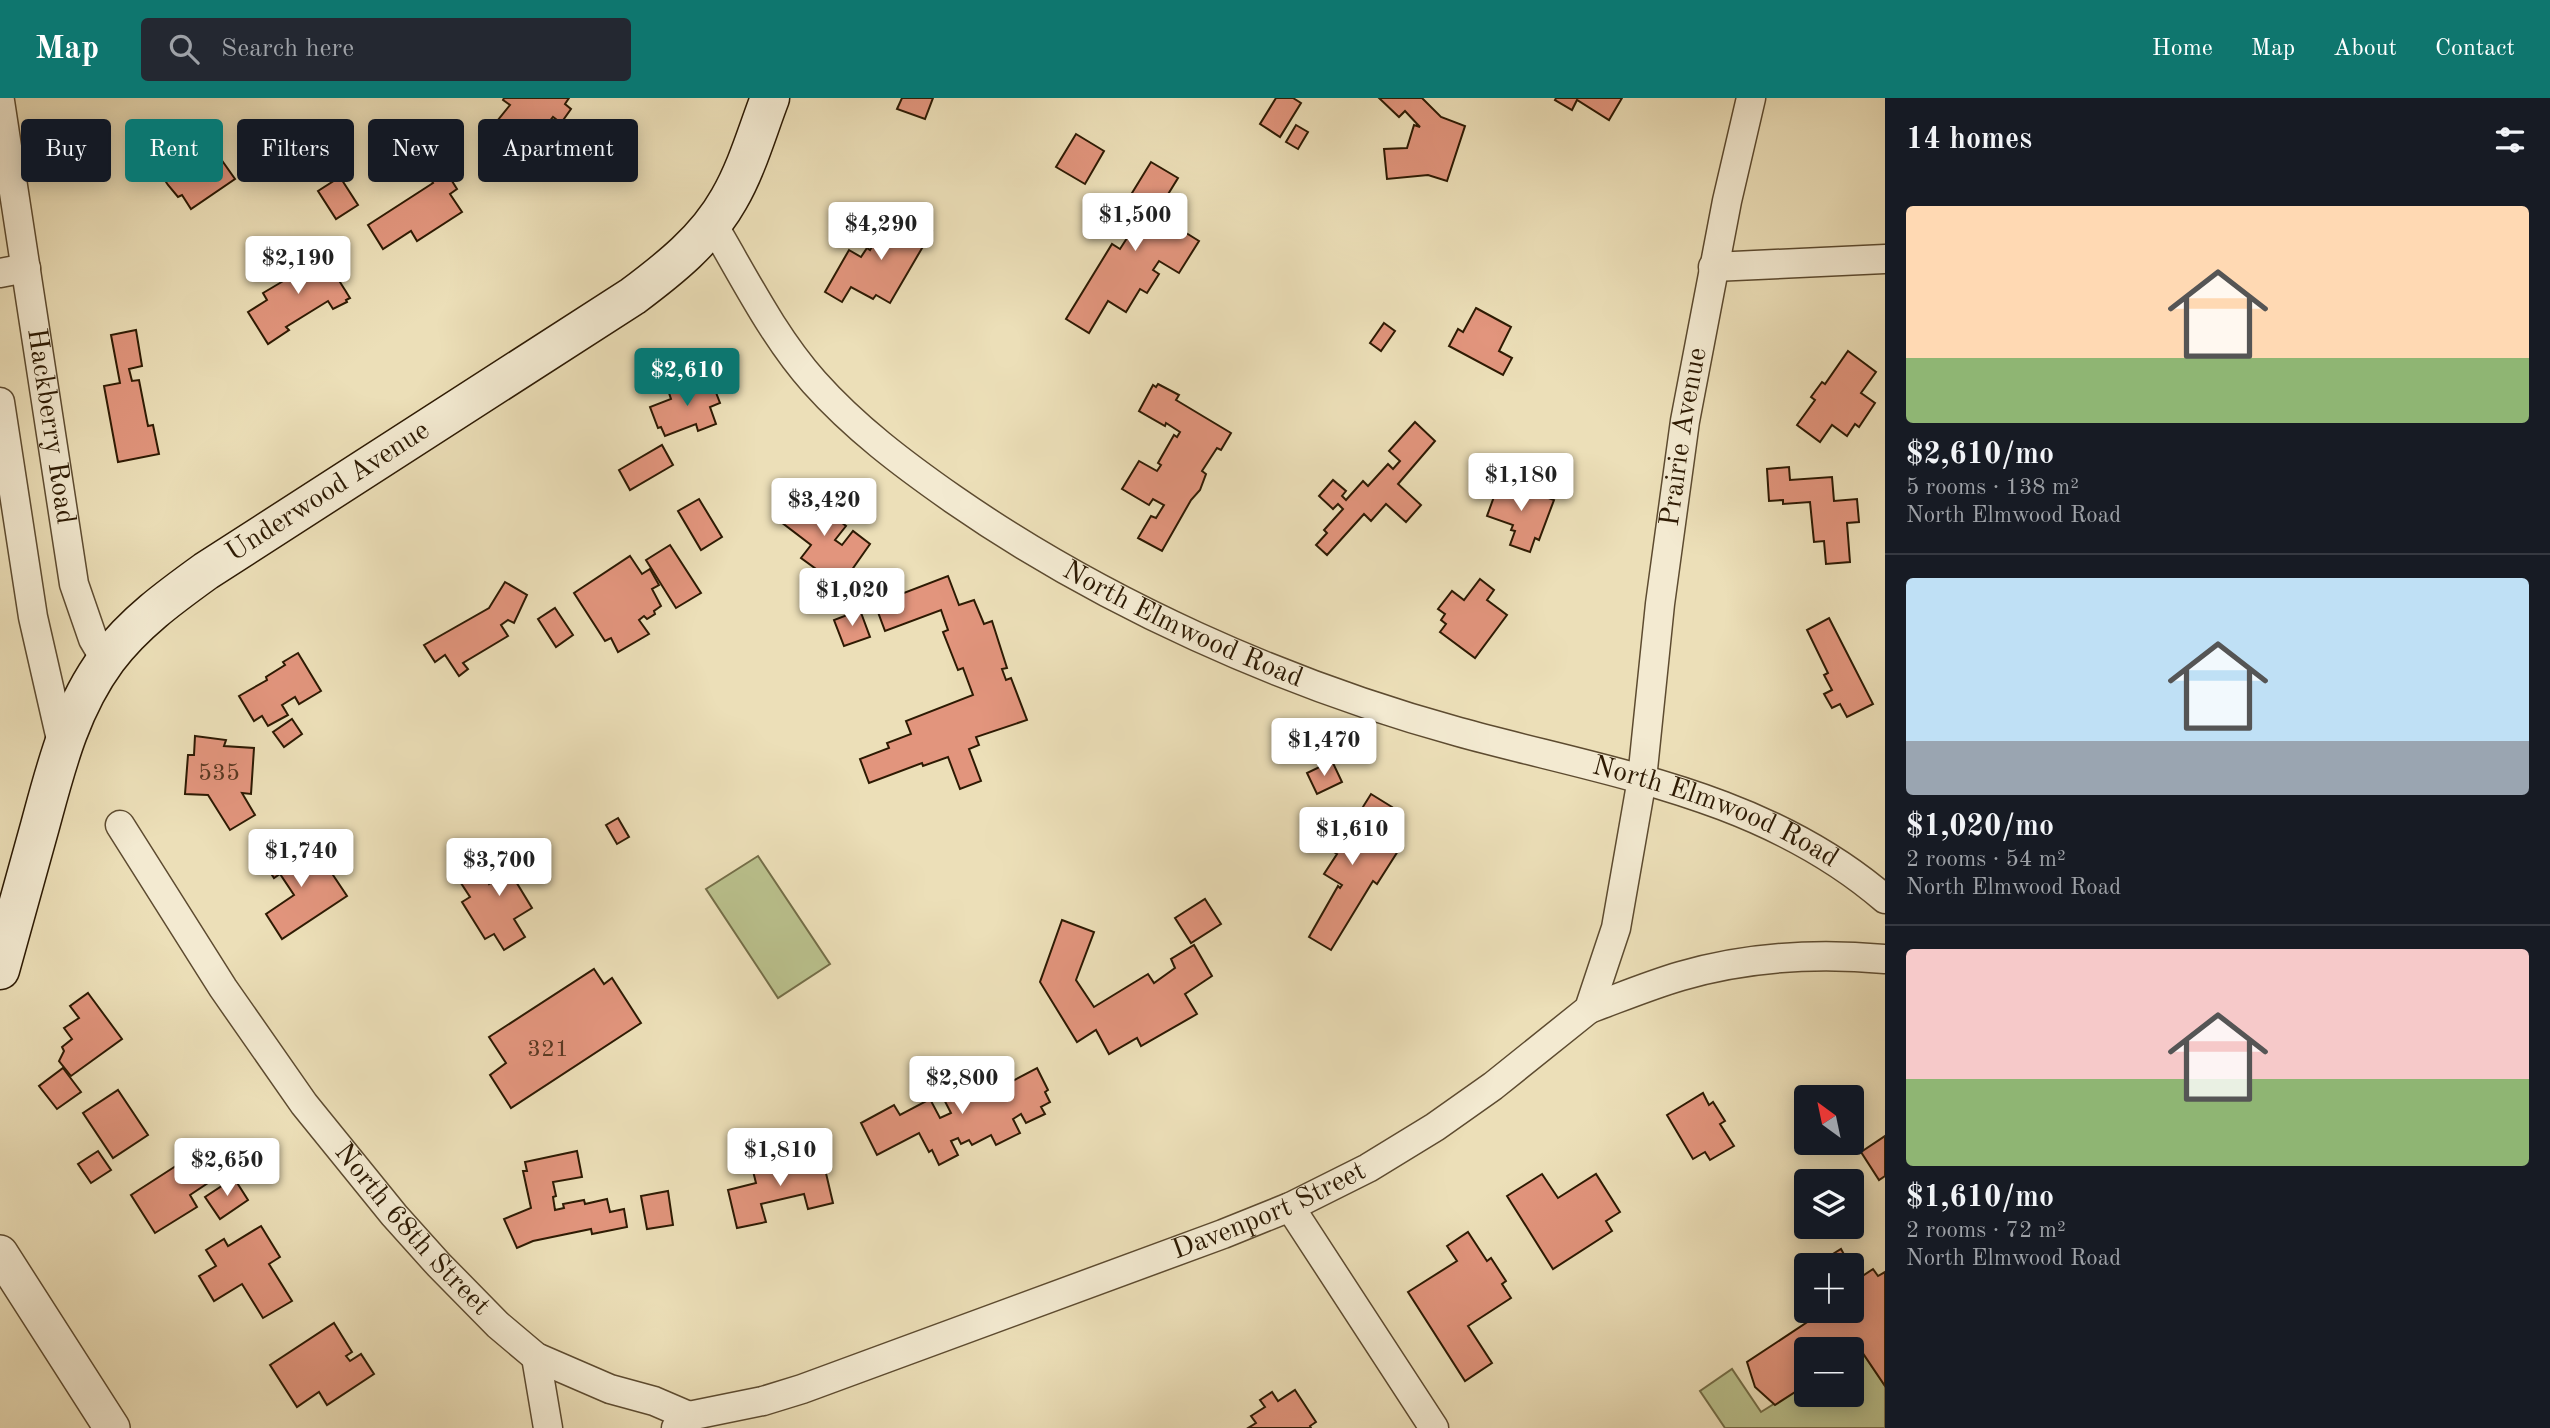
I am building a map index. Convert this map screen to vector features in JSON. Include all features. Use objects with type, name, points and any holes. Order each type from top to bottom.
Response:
[{"type":"main road","name":"Underwood Avenue","points":[[0,970],[62,744],[77,710],[106,661],[144,618],[206,570],[633,296],[668,269],[712,223],[728,201],[744,170],[770,98]]},
{"type":"street","name":"Prairie Avenue","points":[[1642,779],[1660,604],[1685,421],[1713,267],[1751,98]]},
{"type":"street","name":"Hackberry Road","points":[[0,102],[13,271],[74,584],[91,635],[106,661]]},
{"type":"street","name":"North Elmwood Road","points":[[712,223],[789,351],[844,414],[877,444],[916,473],[1041,556],[1208,641],[1353,700],[1457,732],[1642,779],[1735,808],[1777,828],[1834,861],[1885,899]]},
{"type":"street","points":[[1713,267],[1885,259]]},
{"type":"street","name":"Hackberry Road","points":[[0,402],[33,617],[62,744]]},
{"type":"street","points":[[1589,1009],[1616,928],[1642,779]]},
{"type":"street","name":"North 68th Street","points":[[120,825],[223,988],[304,1104],[394,1215],[439,1265],[498,1325],[536,1357]]},
{"type":"street","points":[[1589,1009],[1681,976],[1724,966],[1799,957],[1885,959]]},
{"type":"street","name":"Davenport Street","points":[[536,1357],[610,1389],[654,1401],[682,1422],[802,1389],[1290,1207],[1367,1168],[1435,1127],[1493,1086],[1589,1009]]},
{"type":"street","points":[[1290,1207],[1434,1428]]},
{"type":"street","points":[[0,1253],[112,1428]]},
{"type":"street","points":[[0,1286],[44,1321]]},
{"type":"street","points":[[536,1357],[548,1428]]},
{"type":"green space","points":[[758,856],[830,964],[778,998],[706,889]]},
{"type":"green space","points":[[1864,1355],[1885,1386],[1885,1428],[1725,1428],[1700,1391],[1732,1369],[1761,1412],[1794,1391],[1794,1407],[1864,1407]]},
{"type":"building","points":[[569,98],[565,104],[571,109],[564,119],[499,119],[510,105],[503,100]]},
{"type":"building","points":[[902,98],[933,98],[925,119],[897,109]]},
{"type":"building","points":[[1276,98],[1293,98],[1301,103],[1280,137],[1260,124]]},
{"type":"building","points":[[1379,98],[1422,98],[1441,117],[1465,126],[1447,181],[1428,175],[1387,179],[1384,149],[1407,148],[1414,125],[1420,127],[1405,111],[1399,117]]},
{"type":"building","points":[[1622,98],[1609,120],[1577,100],[1572,110],[1555,100]]},
{"type":"building","points":[[1296,125],[1308,132],[1298,149],[1286,142]]},
{"type":"building","points":[[1076,134],[1104,151],[1085,184],[1056,167]]},
{"type":"building","points":[[223,162],[235,179],[191,209],[182,195],[178,197],[166,182],[223,182]]},
{"type":"building","points":[[1151,162],[1178,178],[1146,230],[1156,235],[1165,220],[1199,241],[1179,273],[1159,261],[1153,270],[1159,274],[1147,293],[1140,289],[1126,312],[1108,301],[1089,333],[1066,319],[1112,244],[1120,249],[1138,221],[1121,211]]},
{"type":"building","points":[[332,182],[343,182],[358,205],[336,219],[318,191]]},
{"type":"building","points":[[453,182],[457,189],[450,194],[462,212],[417,241],[411,231],[383,249],[368,225],[433,183]]},
{"type":"building","points":[[891,214],[910,225],[913,220],[932,231],[890,303],[876,295],[873,299],[851,287],[842,302],[825,292],[849,250],[861,257],[867,248],[870,250]]},
{"type":"building","points":[[301,253],[308,264],[323,255],[350,298],[333,309],[328,301],[286,327],[289,330],[268,344],[248,312],[267,300],[263,293],[290,277],[282,264]]},
{"type":"building","points":[[1476,308],[1511,327],[1499,351],[1512,358],[1503,375],[1449,346],[1458,329],[1463,332]]},
{"type":"building","points":[[1384,323],[1395,331],[1381,351],[1370,343]]},
{"type":"building","points":[[136,330],[142,366],[129,369],[132,381],[139,380],[148,426],[153,425],[159,454],[118,462],[104,386],[120,383],[111,335]]},
{"type":"building","points":[[1848,351],[1876,372],[1861,393],[1875,403],[1859,427],[1855,424],[1847,436],[1832,425],[1820,442],[1797,425],[1815,400],[1811,397],[1822,382],[1825,384]]},
{"type":"building","points":[[710,377],[720,403],[710,407],[716,424],[698,431],[696,424],[665,436],[661,427],[658,428],[650,407],[671,399],[669,393]]},
{"type":"building","points":[[1158,384],[1179,395],[1176,400],[1231,433],[1221,450],[1217,448],[1202,471],[1206,474],[1200,490],[1191,500],[1162,551],[1138,538],[1151,516],[1156,518],[1164,505],[1153,499],[1149,505],[1122,489],[1139,461],[1157,471],[1161,465],[1158,463],[1174,435],[1177,437],[1180,432],[1139,411],[1153,385],[1156,387]]},
{"type":"building","points":[[1415,422],[1435,441],[1398,484],[1421,505],[1406,522],[1386,504],[1371,521],[1364,514],[1327,555],[1316,545],[1327,533],[1324,530],[1343,509],[1338,504],[1333,509],[1319,496],[1333,480],[1346,491],[1342,496],[1346,500],[1363,481],[1368,486],[1388,464],[1393,469],[1400,461],[1389,451]]},
{"type":"building","points":[[662,445],[673,465],[630,490],[619,470]]},
{"type":"building","points":[[1789,467],[1790,480],[1832,477],[1834,501],[1857,499],[1859,522],[1847,523],[1850,562],[1826,564],[1824,541],[1814,542],[1810,502],[1783,504],[1783,500],[1769,501],[1767,469]]},
{"type":"building","points":[[1500,480],[1554,500],[1539,540],[1535,538],[1530,552],[1510,545],[1515,531],[1511,530],[1513,525],[1487,516]]},
{"type":"building","points":[[804,489],[817,499],[823,490],[836,500],[827,511],[846,526],[835,540],[842,545],[853,531],[870,544],[844,581],[839,577],[827,592],[809,578],[816,569],[801,558],[811,545],[781,522],[794,505],[788,501],[795,492],[799,495]]},
{"type":"building","points":[[699,499],[722,537],[701,550],[678,511]]},
{"type":"building","points":[[670,545],[701,593],[676,608],[646,560]]},
{"type":"building","points":[[630,556],[642,574],[650,569],[659,585],[652,589],[661,606],[654,611],[655,614],[639,620],[649,634],[618,652],[611,638],[605,641],[574,593]]},
{"type":"building","points":[[948,576],[959,605],[974,600],[984,624],[992,621],[1007,668],[1002,669],[1006,680],[1011,678],[1027,720],[976,737],[979,745],[969,749],[981,781],[960,789],[948,757],[923,766],[922,763],[869,783],[860,759],[889,748],[887,743],[911,734],[906,721],[973,695],[963,668],[958,670],[943,632],[948,630],[941,610],[885,631],[875,604]]},
{"type":"building","points":[[1480,579],[1494,590],[1487,600],[1507,615],[1475,658],[1440,632],[1446,624],[1441,620],[1445,614],[1438,609],[1452,591],[1464,600]]},
{"type":"building","points":[[505,582],[527,595],[514,623],[508,620],[501,625],[508,636],[463,663],[468,669],[459,676],[445,655],[435,662],[424,645],[489,608]]},
{"type":"building","points":[[555,608],[573,635],[556,647],[538,619]]},
{"type":"building","points":[[860,610],[870,637],[844,646],[834,620]]},
{"type":"building","points":[[1829,618],[1873,704],[1847,717],[1840,704],[1832,708],[1824,694],[1832,690],[1824,675],[1828,673],[1807,630]]},
{"type":"building","points":[[298,653],[321,691],[299,704],[295,697],[282,705],[288,715],[268,726],[262,716],[254,721],[239,696],[267,680],[266,677],[285,665],[283,662]]},
{"type":"building","points":[[292,719],[302,734],[284,747],[273,732]]},
{"type":"building","points":[[195,736],[226,740],[224,746],[254,748],[251,794],[242,793],[255,815],[230,830],[208,795],[185,794],[188,755],[194,755]]},
{"type":"building","points":[[1282,742],[1287,748],[1281,753],[1276,747]]},
{"type":"building","points":[[1332,761],[1342,782],[1317,794],[1307,773]]},
{"type":"building","points":[[1371,794],[1392,807],[1374,836],[1398,851],[1377,884],[1373,881],[1331,950],[1309,937],[1338,886],[1340,888],[1342,885],[1324,874],[1337,854],[1313,839],[1324,821],[1346,834]]},
{"type":"building","points":[[618,818],[629,837],[617,844],[606,825]]},
{"type":"building","points":[[287,841],[302,862],[299,864],[302,869],[321,857],[347,896],[282,939],[266,914],[294,895],[280,874],[274,878],[261,858]]},
{"type":"building","points":[[520,846],[534,868],[515,880],[532,908],[514,919],[525,937],[504,950],[494,934],[485,939],[462,902],[470,897],[459,880],[479,868],[489,884],[499,877],[491,864]]},
{"type":"building","points":[[1205,899],[1221,924],[1191,943],[1175,918]]},
{"type":"building","points":[[1062,920],[1094,932],[1076,980],[1094,1007],[1148,974],[1154,983],[1175,968],[1171,959],[1194,945],[1212,976],[1185,994],[1197,1014],[1141,1046],[1137,1038],[1109,1054],[1096,1030],[1077,1042],[1040,982]]},
{"type":"building","points":[[594,969],[604,984],[612,978],[641,1023],[511,1108],[490,1075],[506,1063],[489,1037]]},
{"type":"building","points":[[88,993],[122,1039],[71,1076],[59,1061],[64,1051],[62,1047],[72,1039],[64,1028],[79,1018],[70,1006]]},
{"type":"building","points":[[63,1068],[81,1092],[57,1109],[39,1086]]},
{"type":"building","points":[[1037,1068],[1048,1090],[1045,1092],[1050,1102],[1041,1107],[1045,1114],[1026,1123],[1021,1114],[1013,1119],[1020,1133],[996,1145],[991,1135],[972,1145],[969,1140],[961,1144],[958,1138],[951,1141],[958,1155],[939,1165],[919,1133],[877,1155],[861,1123],[894,1105],[900,1115],[930,1099],[940,1118],[951,1113],[935,1082],[960,1069],[973,1094],[990,1084],[994,1091]]},
{"type":"building","points":[[118,1090],[148,1135],[113,1158],[83,1113]]},
{"type":"building","points":[[1703,1093],[1709,1105],[1713,1102],[1725,1121],[1720,1124],[1734,1146],[1710,1160],[1705,1152],[1693,1159],[1667,1115]]},
{"type":"building","points":[[1885,1136],[1885,1176],[1879,1180],[1863,1155],[1864,1150]]},
{"type":"building","points":[[98,1151],[111,1170],[91,1183],[78,1164]]},
{"type":"building","points":[[199,1151],[217,1177],[190,1195],[197,1207],[155,1233],[131,1195]]},
{"type":"building","points":[[577,1151],[582,1177],[553,1182],[555,1210],[564,1208],[563,1204],[584,1200],[585,1204],[607,1199],[610,1212],[624,1209],[627,1227],[592,1234],[591,1229],[533,1241],[517,1248],[504,1219],[531,1208],[523,1171],[527,1171],[525,1162]]},
{"type":"building","points":[[812,1151],[817,1171],[825,1169],[833,1203],[808,1209],[804,1194],[761,1204],[766,1222],[737,1228],[728,1190],[756,1183],[752,1167]]},
{"type":"building","points":[[1542,1174],[1558,1198],[1596,1174],[1620,1212],[1606,1221],[1612,1231],[1553,1269],[1507,1196]]},
{"type":"building","points":[[234,1178],[248,1200],[220,1219],[205,1197]]},
{"type":"building","points":[[668,1191],[673,1225],[647,1229],[641,1196]]},
{"type":"building","points":[[261,1226],[280,1257],[269,1264],[292,1301],[263,1318],[242,1284],[214,1301],[199,1276],[216,1266],[206,1250],[224,1239],[228,1246]]},
{"type":"building","points":[[1468,1232],[1487,1261],[1491,1258],[1506,1281],[1502,1284],[1511,1298],[1468,1326],[1492,1363],[1465,1381],[1408,1292],[1457,1261],[1447,1246]]},
{"type":"building","points":[[1873,1269],[1878,1276],[1885,1272],[1885,1386],[1864,1355],[1864,1337],[1794,1337],[1794,1393],[1775,1405],[1755,1387],[1747,1362],[1806,1323],[1864,1323],[1864,1275]]},
{"type":"building","points":[[334,1323],[352,1352],[346,1356],[350,1361],[361,1354],[374,1374],[327,1405],[319,1392],[297,1407],[270,1365]]},
{"type":"building","points":[[1295,1390],[1316,1422],[1311,1428],[1248,1428],[1256,1423],[1251,1416],[1265,1407],[1260,1400],[1272,1392],[1278,1401]]}]
